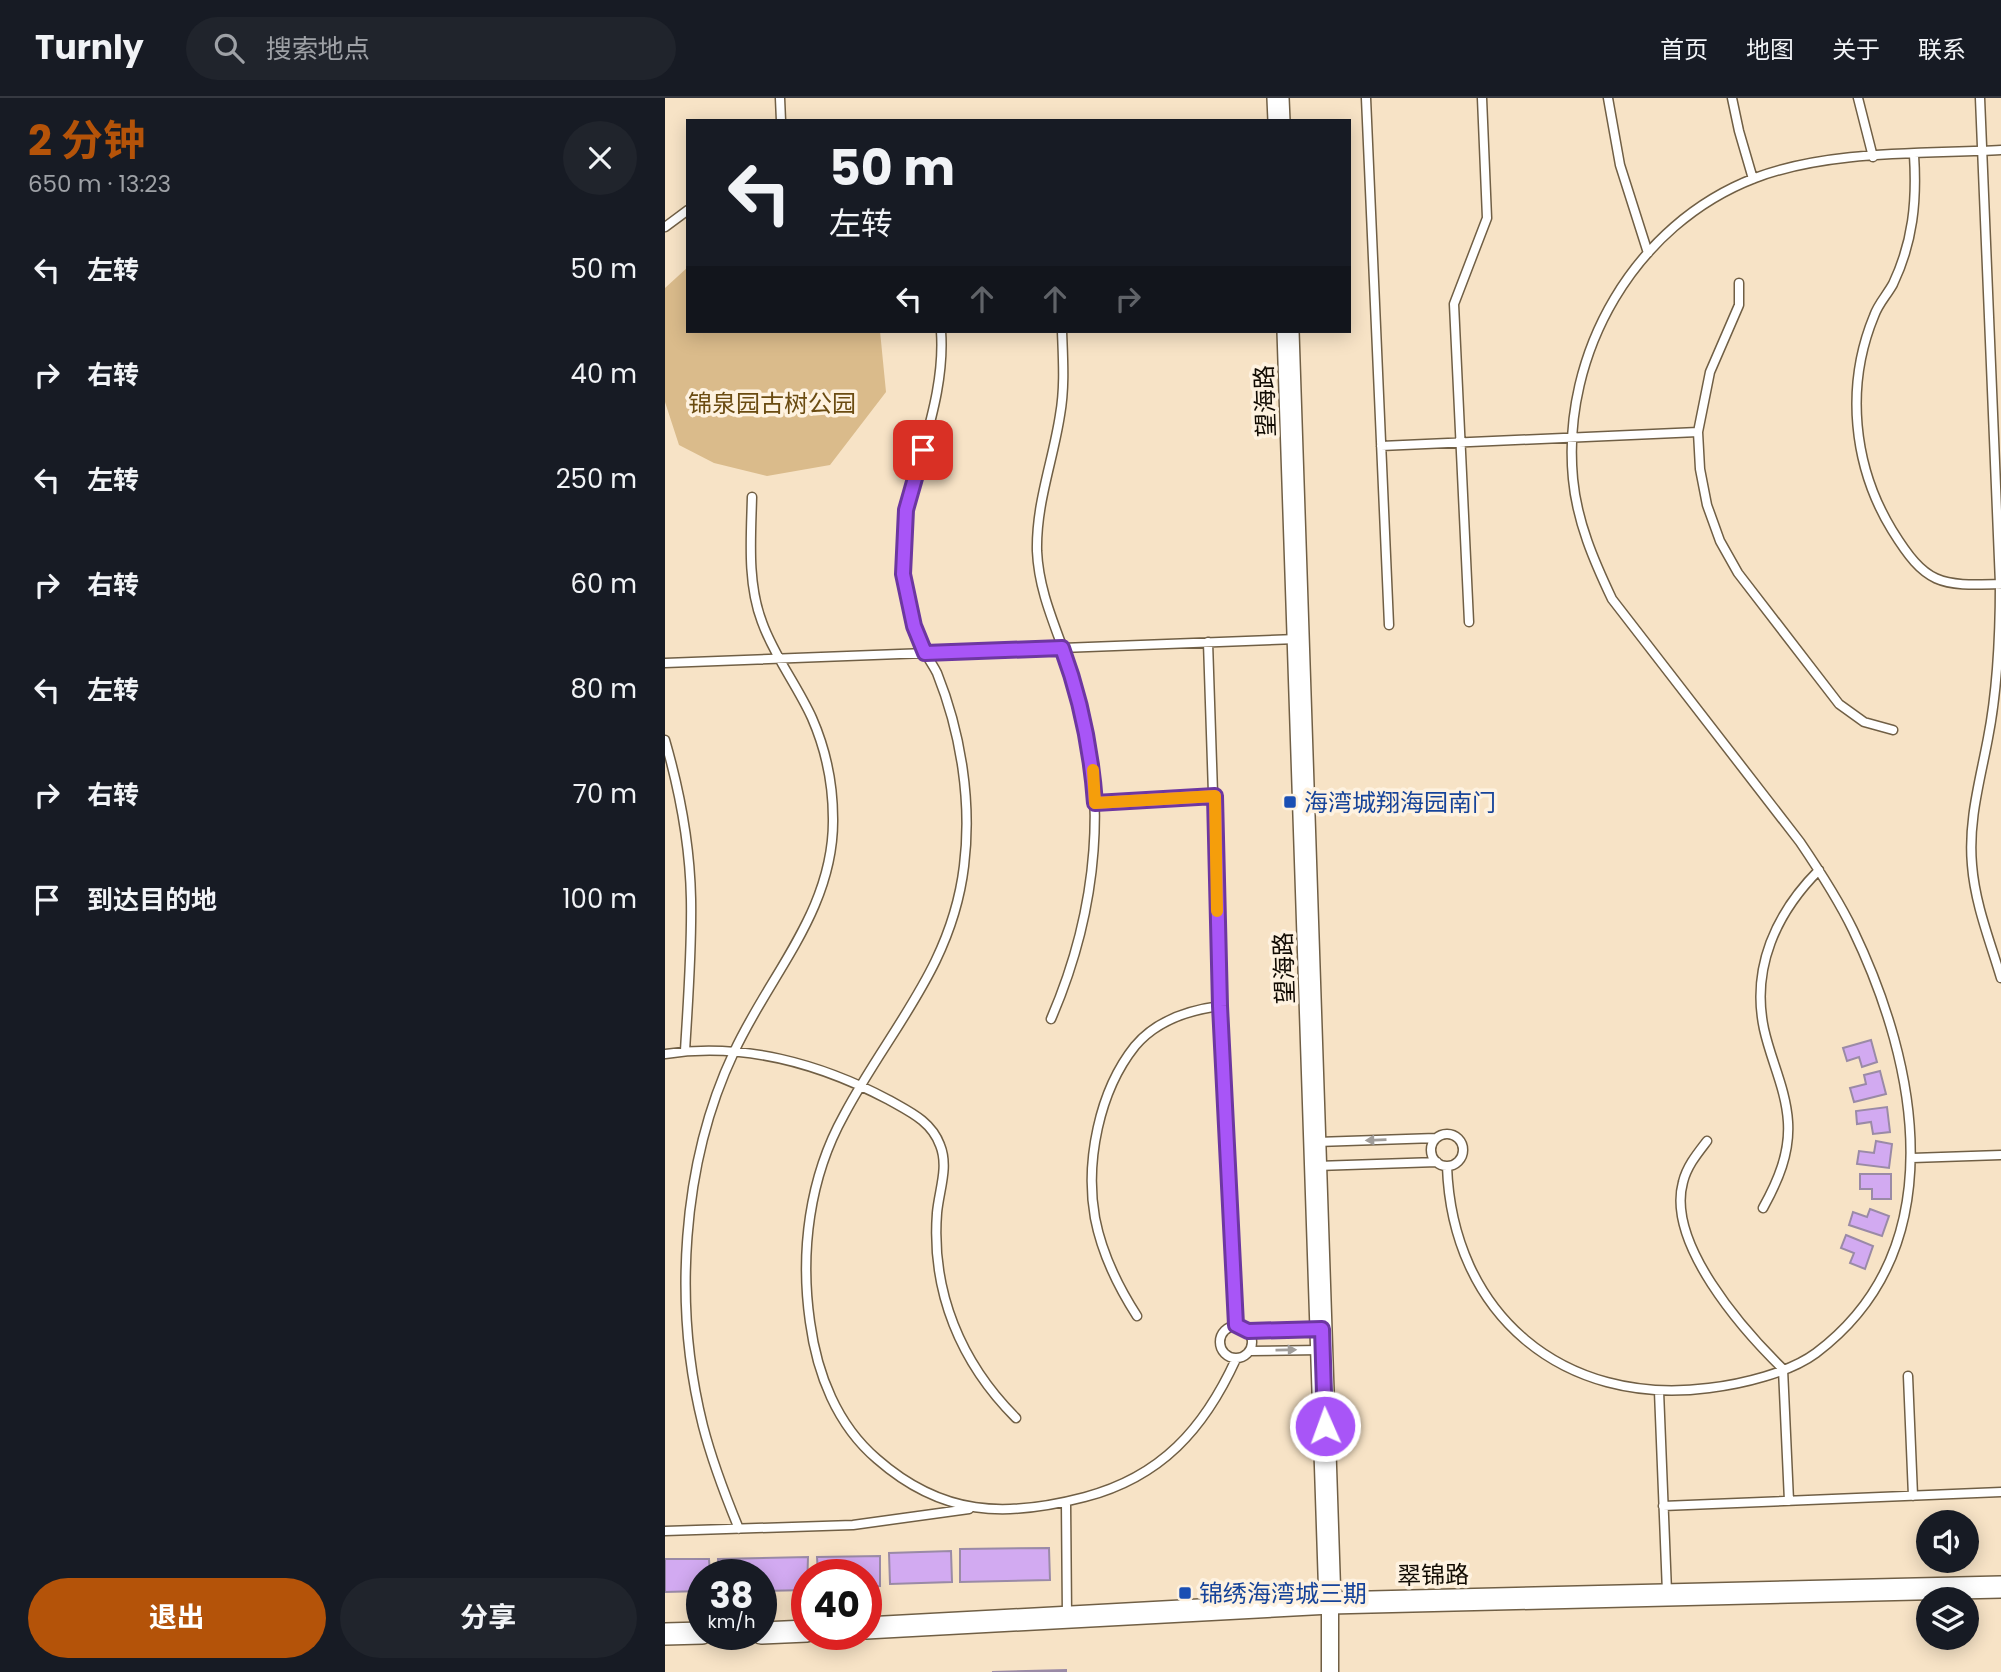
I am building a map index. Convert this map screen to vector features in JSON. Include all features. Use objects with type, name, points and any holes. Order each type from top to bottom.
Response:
[{"type":"street","points":[[1278,98],[1279,119]]},
{"type":"street","name":"望海路","points":[[1288,333],[1330,1603]]},
{"type":"street","name":"翠锦路","points":[[882,1627],[1330,1603],[2001,1587]]},
{"type":"street","points":[[1330,1603],[1331,1672]]},
{"type":"street","points":[[665,1634],[686,1633]]},
{"type":"lane","points":[[780,98],[781,119]]},
{"type":"lane","points":[[1366,98],[1389,625]]},
{"type":"lane","points":[[1469,622],[1454,304],[1487,218],[1482,98]]},
{"type":"lane","points":[[1608,98],[1620,165],[1648,253]]},
{"type":"lane","points":[[1732,98],[1753,179]]},
{"type":"lane","points":[[1858,98],[1873,157]]},
{"type":"lane","points":[[1980,98],[2001,584],[1996,687],[1971,827],[1972,864],[1978,902],[2001,978]]},
{"type":"lane","points":[[1447,1166],[1447,1189],[1454,1228],[1468,1266],[1488,1300],[1515,1331],[1546,1355],[1581,1374],[1619,1386],[1659,1391],[1723,1387],[1783,1369],[1813,1355],[1838,1334],[1860,1310],[1879,1283],[1904,1223],[1912,1158],[1901,1072],[1873,975],[1853,929],[1800,842],[1612,599],[1594,561],[1581,521],[1573,479],[1572,437],[1578,388],[1593,341],[1614,297],[1648,253],[1675,225],[1703,205],[1753,179],[1797,165],[1842,158],[2001,150]]},
{"type":"lane","points":[[1914,155],[1916,194],[1913,226],[1896,276],[1874,313],[1857,380],[1856,414],[1860,448],[1882,513],[1900,542],[1924,571],[1945,583],[1958,586],[2001,584]]},
{"type":"lane","points":[[665,227],[686,211]]},
{"type":"lane","points":[[1739,283],[1739,305],[1710,372],[1698,432],[1700,469],[1707,505],[1720,541],[1738,573],[1839,704],[1864,722],[1893,730]]},
{"type":"lane","points":[[941,333],[943,353],[940,379],[906,510],[903,574],[914,626],[925,653],[936,670],[956,732],[967,805],[964,867],[951,930],[929,978],[842,1118],[815,1188],[805,1263],[806,1301],[818,1362],[833,1403],[849,1429],[869,1452],[892,1472],[918,1488],[946,1500],[975,1508],[1005,1511],[1036,1509],[1103,1493],[1138,1476],[1170,1454],[1198,1426],[1220,1395],[1236,1359]]},
{"type":"lane","points":[[1051,1019],[1083,929],[1093,867],[1095,803],[1090,750],[1082,709],[1049,617],[1037,552],[1043,485],[1053,451],[1064,382],[1062,333]]},
{"type":"lane","points":[[1381,446],[1698,432]]},
{"type":"lane","points":[[739,1529],[703,1426],[692,1372],[686,1304],[690,1209],[700,1155],[715,1102],[734,1051],[809,923],[822,890],[830,856],[833,821],[831,785],[824,751],[811,718],[761,620],[753,579],[750,538],[752,497]]},
{"type":"lane","points":[[665,663],[1300,639]]},
{"type":"lane","points":[[1208,642],[1220,1006],[1236,1325]]},
{"type":"lane","points":[[665,740],[676,779],[687,839],[691,899],[685,1051]]},
{"type":"lane","points":[[1095,803],[1215,796]]},
{"type":"lane","points":[[1763,1208],[1778,1181],[1786,1153],[1789,1123],[1784,1094],[1764,1029],[1761,1004],[1766,954],[1786,908],[1819,870]]},
{"type":"lane","points":[[1137,1316],[1113,1274],[1095,1217],[1092,1181],[1103,1110],[1117,1076],[1136,1046],[1150,1033],[1183,1014],[1220,1006]]},
{"type":"lane","points":[[665,1054],[685,1051],[734,1051],[810,1066],[861,1085],[917,1115],[931,1128],[940,1145],[944,1164],[936,1240],[943,1297],[960,1342],[978,1375],[1016,1419]]},
{"type":"lane","points":[[1317,1166],[1457,1164],[1463,1155],[1463,1144],[1451,1134],[1440,1135],[1433,1143],[1431,1153],[1437,1163]]},
{"type":"lane","points":[[1316,1142],[1436,1139]]},
{"type":"lane","points":[[1707,1141],[1692,1160],[1682,1183],[1680,1208],[1685,1232],[1724,1301],[1759,1345],[1783,1369],[1789,1501]]},
{"type":"lane","points":[[1912,1158],[2001,1154]]},
{"type":"lane","points":[[1248,1331],[1252,1345],[1244,1357],[1227,1357],[1221,1351],[1221,1334],[1227,1327],[1236,1325],[1248,1331],[1322,1339]]},
{"type":"lane","points":[[1250,1351],[1322,1339]]},
{"type":"lane","points":[[1908,1376],[1913,1496]]},
{"type":"lane","points":[[1659,1391],[1667,1595]]},
{"type":"lane","points":[[1664,1506],[2001,1492]]},
{"type":"lane","points":[[1066,1502],[1067,1617]]},
{"type":"lane","points":[[665,1531],[853,1525],[975,1508]]},
{"type":"green space","name":"锦泉园古树公园","points":[[686,269],[686,333],[880,333],[886,392],[830,465],[767,476],[714,463],[679,445],[665,402],[665,288]]},
{"type":"building","points":[[1871,1040],[1877,1062],[1862,1067],[1859,1057],[1847,1061],[1843,1048]]},
{"type":"building","points":[[1880,1071],[1886,1094],[1854,1102],[1850,1088],[1866,1084],[1864,1075]]},
{"type":"building","points":[[1887,1107],[1890,1132],[1873,1134],[1871,1122],[1857,1124],[1856,1111]]},
{"type":"building","points":[[1876,1141],[1892,1144],[1889,1168],[1857,1164],[1859,1151],[1874,1153]]},
{"type":"building","points":[[1860,1174],[1891,1174],[1891,1199],[1872,1199],[1872,1189],[1860,1189]]},
{"type":"building","points":[[1870,1209],[1889,1216],[1882,1236],[1849,1225],[1853,1212],[1867,1217]]},
{"type":"building","points":[[1846,1235],[1873,1246],[1865,1269],[1850,1263],[1854,1253],[1841,1248]]},
{"type":"building","points":[[1049,1548],[1050,1580],[960,1582],[960,1549]]},
{"type":"building","points":[[951,1551],[952,1582],[890,1584],[889,1553]]},
{"type":"building","points":[[880,1556],[880,1559],[817,1559]]},
{"type":"building","points":[[808,1557],[791,1559],[791,1590],[777,1591],[777,1559],[718,1559]]},
{"type":"building","points":[[665,1559],[686,1559],[686,1591],[665,1592]]},
{"type":"building","points":[[1066,1670],[1066,1672],[992,1672]]},
{"type":"slow traffic","points":[[1093,770],[1095,803],[1215,796],[1217,911]]},
{"type":"place","name":"海湾城翔海园南门","points":[[1290,802]]},
{"type":"place","name":"锦绣海湾城三期","points":[[1185,1593]]},
{"type":"route","points":[[923,450],[906,510],[903,574],[914,626],[925,653],[1062,648],[1082,709],[1093,771],[1095,803],[1215,796],[1220,1006],[1236,1325],[1248,1331],[1322,1329],[1325,1426]]}]
